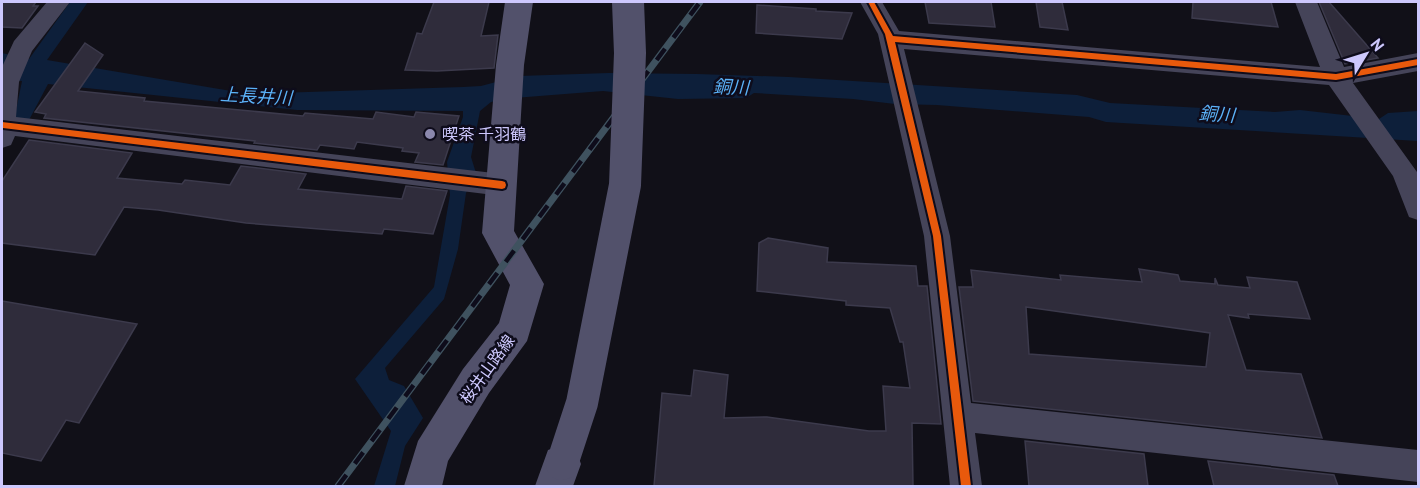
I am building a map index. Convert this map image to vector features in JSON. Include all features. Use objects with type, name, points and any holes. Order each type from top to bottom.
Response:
[{"type":"main road","name":"桜井山路線","points":[[423,486],[431,454],[476,381],[515,330],[527,284],[498,233],[510,65],[519,2]]},
{"type":"main road","points":[[558,475],[582,403],[625,185],[630,75],[628,2]]},
{"type":"street","points":[[59,2],[22,47],[8,82],[2,131],[502,185]]},
{"type":"street","points":[[871,2],[890,39],[937,236],[966,486]]},
{"type":"street","points":[[1306,2],[1336,77],[1404,172],[1419,209]]},
{"type":"street","points":[[890,39],[1336,77],[1419,62]]},
{"type":"street","points":[[958,416],[1419,466]]},
{"type":"water","points":[[70,2],[88,2],[47,60],[249,94],[481,86],[519,76],[609,73],[789,77],[1077,95],[1110,103],[1275,112],[1300,110],[1379,119],[1388,113],[1418,111],[1418,141],[1106,122],[1089,117],[754,93],[746,98],[678,99],[603,91],[491,102],[480,111],[471,157],[476,173],[466,193],[458,249],[444,299],[385,368],[389,380],[404,386],[423,418],[405,446],[395,486],[374,486],[391,431],[355,379],[434,287],[450,195],[447,162],[463,111],[297,110],[48,84],[29,120],[14,120],[22,81],[2,79],[2,53],[29,59]]},
{"type":"building","points":[[2,2],[36,2],[33,6],[38,6],[22,28],[2,27]]},
{"type":"building","points":[[434,2],[489,2],[481,36],[498,35],[494,68],[405,70],[417,33],[422,34]]},
{"type":"building","points":[[925,2],[991,2],[995,27],[929,23]]},
{"type":"building","points":[[1036,2],[1062,2],[1068,30],[1040,27]]},
{"type":"building","points":[[1193,2],[1271,2],[1278,27],[1192,18]]},
{"type":"building","points":[[1319,2],[1329,2],[1378,58],[1345,64]]},
{"type":"building","points":[[757,5],[852,13],[842,39],[756,33]]},
{"type":"building","points":[[85,43],[103,55],[78,91],[145,98],[144,101],[303,116],[305,113],[373,119],[376,112],[414,117],[416,112],[459,116],[443,165],[415,162],[419,153],[402,151],[403,148],[357,142],[354,149],[320,145],[317,150],[44,118],[46,114],[35,112]]},
{"type":"building","points":[[29,140],[132,153],[117,178],[182,184],[185,180],[230,185],[241,166],[306,174],[298,189],[402,199],[406,186],[447,191],[433,234],[384,229],[382,234],[246,223],[124,207],[95,255],[2,243],[2,181]]},
{"type":"building","points":[[768,238],[828,248],[827,262],[916,266],[918,286],[927,286],[941,424],[912,423],[913,486],[654,486],[662,393],[691,396],[694,370],[728,375],[724,418],[767,417],[869,431],[886,431],[883,386],[910,388],[903,342],[900,342],[890,308],[846,305],[846,301],[757,291],[759,243]]},
{"type":"building","points":[[1139,269],[1178,275],[1180,281],[1215,284],[1215,278],[1218,285],[1250,288],[1247,277],[1297,282],[1310,319],[1248,314],[1249,318],[1228,315],[1246,370],[1301,374],[1322,438],[973,401],[959,287],[973,287],[971,270],[1061,280],[1060,275],[1142,282]],"holes":[[[1026,307],[1210,333],[1206,367],[1029,354]]]},
{"type":"building","points":[[2,301],[137,324],[79,423],[66,420],[41,461],[2,453]]},
{"type":"building","points":[[1025,441],[1144,454],[1148,486],[1029,486]]},
{"type":"building","points":[[1208,461],[1334,475],[1338,486],[1214,486]]},
{"type":"railway","points":[[338,486],[700,2]]},
{"type":"cycle path","points":[[871,2],[889,34],[937,236],[966,486]]},
{"type":"cycle path","points":[[890,39],[1336,77],[1418,62]]},
{"type":"cycle path","points":[[3,125],[502,185]]},
{"type":"place","name":"喫茶 千羽鶴","points":[[430,134]]},
{"type":"water label","name":"銅川","points":[[731,87]]},
{"type":"water label","name":"上長井川","points":[[256,96]]},
{"type":"water label","name":"銅川","points":[[1217,114]]}]
